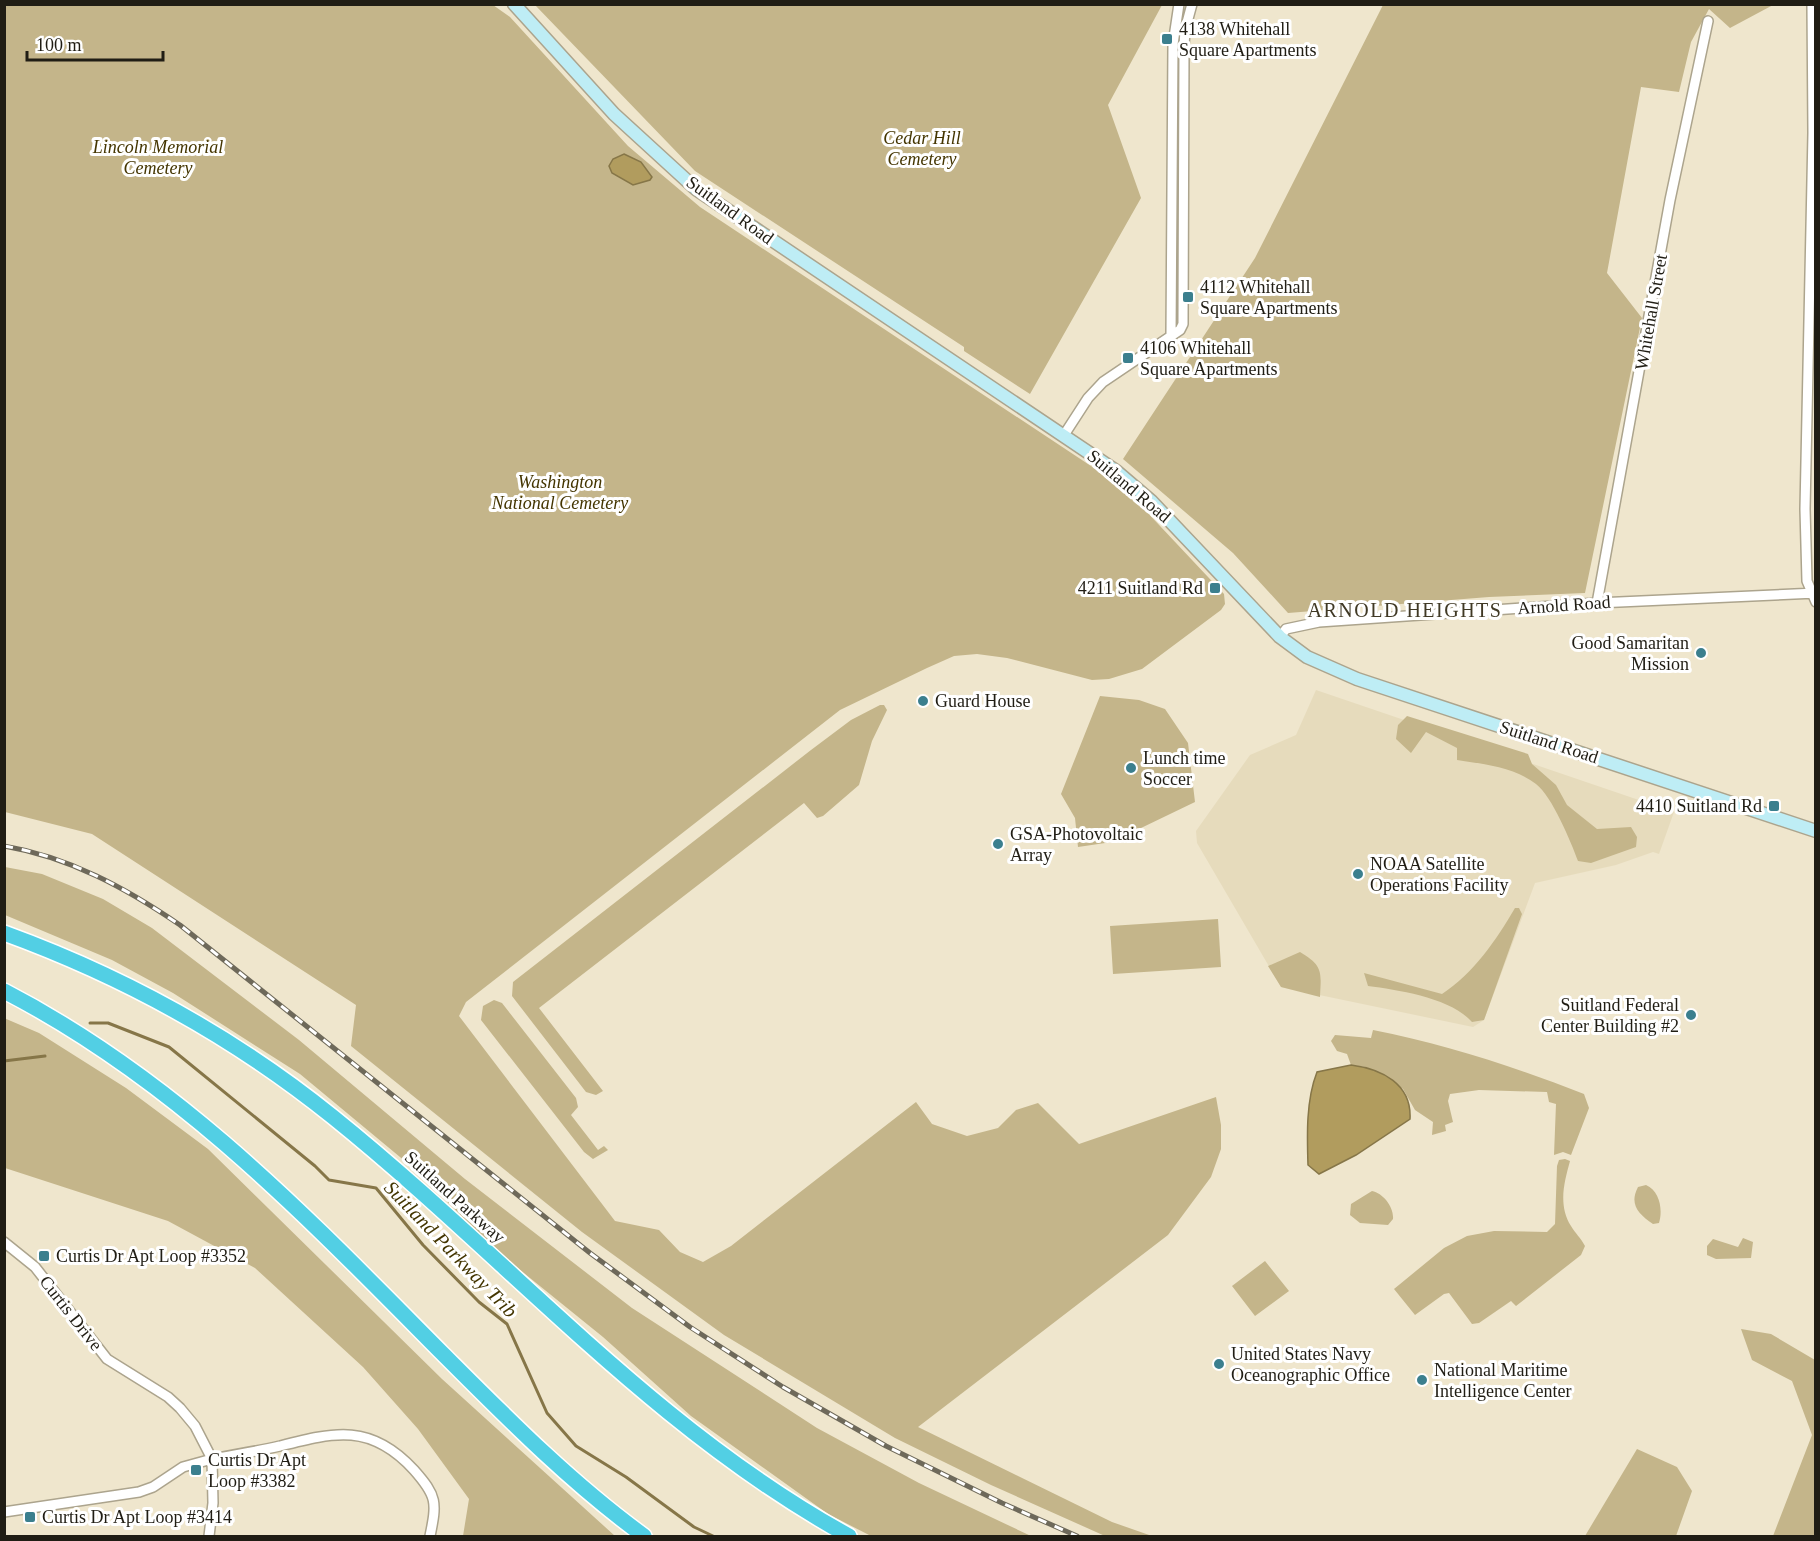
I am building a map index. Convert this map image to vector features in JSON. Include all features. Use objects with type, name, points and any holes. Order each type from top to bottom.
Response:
[{"type":"highway","name":"Suitland Parkway","points":[[4,933],[68,958],[145,994],[223,1040],[293,1086],[371,1148],[669,1414],[747,1474],[849,1536]]},
{"type":"highway","points":[[4,991],[110,1054],[222,1138],[289,1199],[549,1457],[603,1506],[644,1536]]},
{"type":"main road","name":"Suitland Road","points":[[514,4],[614,114],[696,189],[1116,471],[1151,501],[1280,637],[1307,657],[1357,679],[1815,831]]},
{"type":"street","points":[[1171,336],[1173,44],[1179,4]]},
{"type":"street","points":[[1064,435],[1088,398],[1103,382],[1171,336],[1183,324],[1184,46],[1192,4]]},
{"type":"street","points":[[1812,4],[1812,192],[1805,497],[1807,582],[1813,592],[1815,602]]},
{"type":"street","name":"Whitehall Street","points":[[1598,603],[1648,335],[1670,200],[1708,21]]},
{"type":"street","name":"Arnold Road","points":[[1280,637],[1287,629],[1319,622],[1598,603],[1813,592]]},
{"type":"street","name":"Curtis Drive","points":[[4,1242],[35,1267],[107,1359],[168,1397],[195,1426],[212,1459],[213,1503],[209,1536]]},
{"type":"street","points":[[4,1512],[139,1492],[153,1487],[183,1467],[338,1433],[363,1436],[386,1446],[406,1462],[432,1491],[434,1509],[430,1536]]},
{"type":"shaded area","points":[[624,154],[641,162],[652,177],[650,180],[633,185],[612,173],[609,166],[613,159]]},
{"type":"shaded area","name":"NOAA Satellite Operations Facility","points":[[1316,690],[1674,812],[1659,854],[1653,852],[1616,865],[1535,883],[1484,1020],[1473,1027],[1281,987],[1197,843],[1196,831],[1250,755],[1296,735]]},
{"type":"shaded area","points":[[1351,1065],[1374,1070],[1393,1080],[1406,1096],[1410,1119],[1356,1155],[1319,1174],[1308,1165],[1308,1118],[1313,1083],[1317,1072]]},
{"type":"green space","name":"Washington National Cemetery","points":[[4,5],[493,5],[510,17],[628,146],[700,207],[1094,468],[1145,510],[1224,594],[1225,604],[1221,610],[1142,669],[1109,679],[1092,680],[1007,658],[977,654],[954,656],[840,710],[466,1002],[459,1016],[615,1221],[659,1230],[680,1252],[703,1262],[731,1246],[916,1102],[932,1124],[967,1136],[998,1128],[1016,1110],[1038,1103],[1079,1144],[1216,1097],[1221,1125],[1221,1149],[1211,1177],[1168,1235],[918,1427],[1112,1522],[1152,1536],[1105,1536],[991,1485],[895,1438],[724,1335],[582,1232],[351,1046],[356,1005],[92,834],[5,812]]},
{"type":"green space","name":"Cedar Hill Cemetery","points":[[535,5],[1162,5],[1108,105],[1141,198],[1030,394],[964,351],[964,347],[695,171]]},
{"type":"green space","points":[[1383,5],[1773,5],[1730,28],[1709,9],[1691,42],[1679,92],[1641,87],[1607,273],[1642,318],[1585,593],[1489,597],[1288,613],[1233,553],[1123,459],[1255,258]]},
{"type":"green space","name":"Lunch time Soccer","points":[[1100,696],[1139,700],[1165,709],[1188,743],[1195,802],[1112,842],[1078,847],[1075,818],[1061,794]]},
{"type":"green space","points":[[884,705],[887,710],[872,741],[859,785],[823,816],[817,818],[804,803],[539,1008],[603,1091],[596,1095],[586,1092],[512,996],[513,982],[811,750],[851,720]]},
{"type":"green space","points":[[1407,716],[1528,754],[1532,764],[1556,785],[1567,805],[1597,829],[1631,827],[1637,837],[1636,847],[1591,863],[1578,861],[1566,831],[1548,798],[1536,784],[1508,770],[1457,760],[1457,748],[1426,732],[1411,753],[1396,739],[1398,725]]},
{"type":"green space","points":[[5,867],[42,874],[103,899],[152,928],[299,1040],[465,1179],[632,1308],[817,1428],[919,1483],[1031,1536],[871,1536],[828,1514],[691,1416],[603,1337],[504,1257],[406,1162],[300,1074],[173,993],[112,960],[5,915]]},
{"type":"green space","points":[[1515,908],[1519,908],[1522,914],[1484,1020],[1472,1022],[1451,1007],[1424,996],[1368,986],[1364,973],[1442,994],[1474,966]]},
{"type":"green space","points":[[1218,919],[1221,967],[1113,974],[1110,926]]},
{"type":"green space","points":[[1300,952],[1317,966],[1321,982],[1320,997],[1281,987],[1268,966]]},
{"type":"green space","points":[[494,1000],[502,1003],[576,1098],[578,1107],[571,1115],[598,1150],[604,1146],[608,1150],[593,1159],[584,1152],[481,1020],[483,1006]]},
{"type":"green space","points":[[4,1018],[39,1033],[126,1088],[208,1149],[442,1379],[615,1536],[463,1536],[469,1499],[418,1429],[363,1367],[255,1268],[168,1221],[5,1168]]},
{"type":"green space","points":[[1373,1030],[1480,1057],[1584,1094],[1589,1108],[1571,1155],[1563,1152],[1554,1155],[1556,1104],[1549,1102],[1547,1092],[1479,1090],[1450,1094],[1448,1101],[1453,1122],[1445,1125],[1446,1131],[1432,1135],[1433,1122],[1415,1110],[1403,1089],[1366,1067],[1351,1065],[1347,1054],[1337,1051],[1331,1041],[1335,1035],[1371,1038]]},
{"type":"green space","points":[[1559,1160],[1570,1161],[1563,1202],[1571,1226],[1585,1246],[1581,1255],[1516,1306],[1511,1301],[1479,1323],[1472,1324],[1449,1293],[1444,1294],[1415,1315],[1394,1289],[1444,1248],[1467,1236],[1494,1231],[1547,1232],[1555,1224],[1557,1166]]},
{"type":"green space","points":[[1646,1185],[1651,1188],[1659,1201],[1661,1212],[1659,1223],[1653,1224],[1636,1208],[1635,1193],[1638,1187]]},
{"type":"green space","points":[[1372,1191],[1384,1198],[1390,1205],[1393,1219],[1388,1225],[1360,1223],[1350,1215],[1351,1204]]},
{"type":"green space","points":[[1743,1238],[1753,1242],[1751,1258],[1716,1259],[1707,1255],[1707,1246],[1713,1239],[1738,1247]]},
{"type":"green space","points":[[1265,1261],[1289,1291],[1255,1316],[1232,1286]]},
{"type":"green space","points":[[1741,1329],[1771,1334],[1815,1360],[1815,1536],[1773,1536],[1812,1435],[1792,1381],[1752,1360]]},
{"type":"green space","points":[[1637,1449],[1677,1467],[1692,1491],[1676,1536],[1585,1536]]},
{"type":"waterway","name":"Suitland Parkway Trib","points":[[90,1023],[108,1023],[169,1047],[315,1166],[329,1180],[376,1188],[423,1245],[479,1302],[507,1324],[547,1413],[576,1446],[626,1477],[694,1527],[713,1536]]},
{"type":"waterway","name":"Suitland Parkway Trib","points":[[4,1061],[45,1056]]},
{"type":"railway","points":[[4,846],[74,866],[118,887],[180,925],[590,1253],[690,1327],[783,1387],[886,1446],[1002,1503],[1077,1536]]},
{"type":"place","name":"4138 Whitehall Square Apartments","points":[[1167,39]]},
{"type":"place","name":"4112 Whitehall Square Apartments","points":[[1188,297]]},
{"type":"place","name":"4106 Whitehall Square Apartments","points":[[1128,358]]},
{"type":"place","name":"4211 Suitland Rd","points":[[1215,588]]},
{"type":"place","name":"Good Samaritan Mission","points":[[1701,653]]},
{"type":"place","name":"Guard House","points":[[923,701]]},
{"type":"place","name":"Lunch time Soccer","points":[[1131,768]]},
{"type":"place","name":"4410 Suitland Rd","points":[[1774,806]]},
{"type":"place","name":"GSA-Photovoltaic Array","points":[[998,844]]},
{"type":"place","name":"NOAA Satellite Operations Facility","points":[[1358,874]]},
{"type":"place","name":"Suitland Federal Center Building #2","points":[[1691,1015]]},
{"type":"place","name":"Curtis Dr Apt Loop #3352","points":[[44,1256]]},
{"type":"place","name":"United States Navy Oceanographic Office","points":[[1219,1364]]},
{"type":"place","name":"National Maritime Intelligence Center","points":[[1422,1380]]},
{"type":"place","name":"Curtis Dr Apt Loop #3382","points":[[196,1470]]},
{"type":"place","name":"Curtis Dr Apt Loop #3414","points":[[30,1517]]},
{"type":"district","name":"ARNOLD HEIGHTS","points":[[1405,610]]},
{"type":"park label","name":"Lincoln Memorial Cemetery","points":[[158,157]]}]
